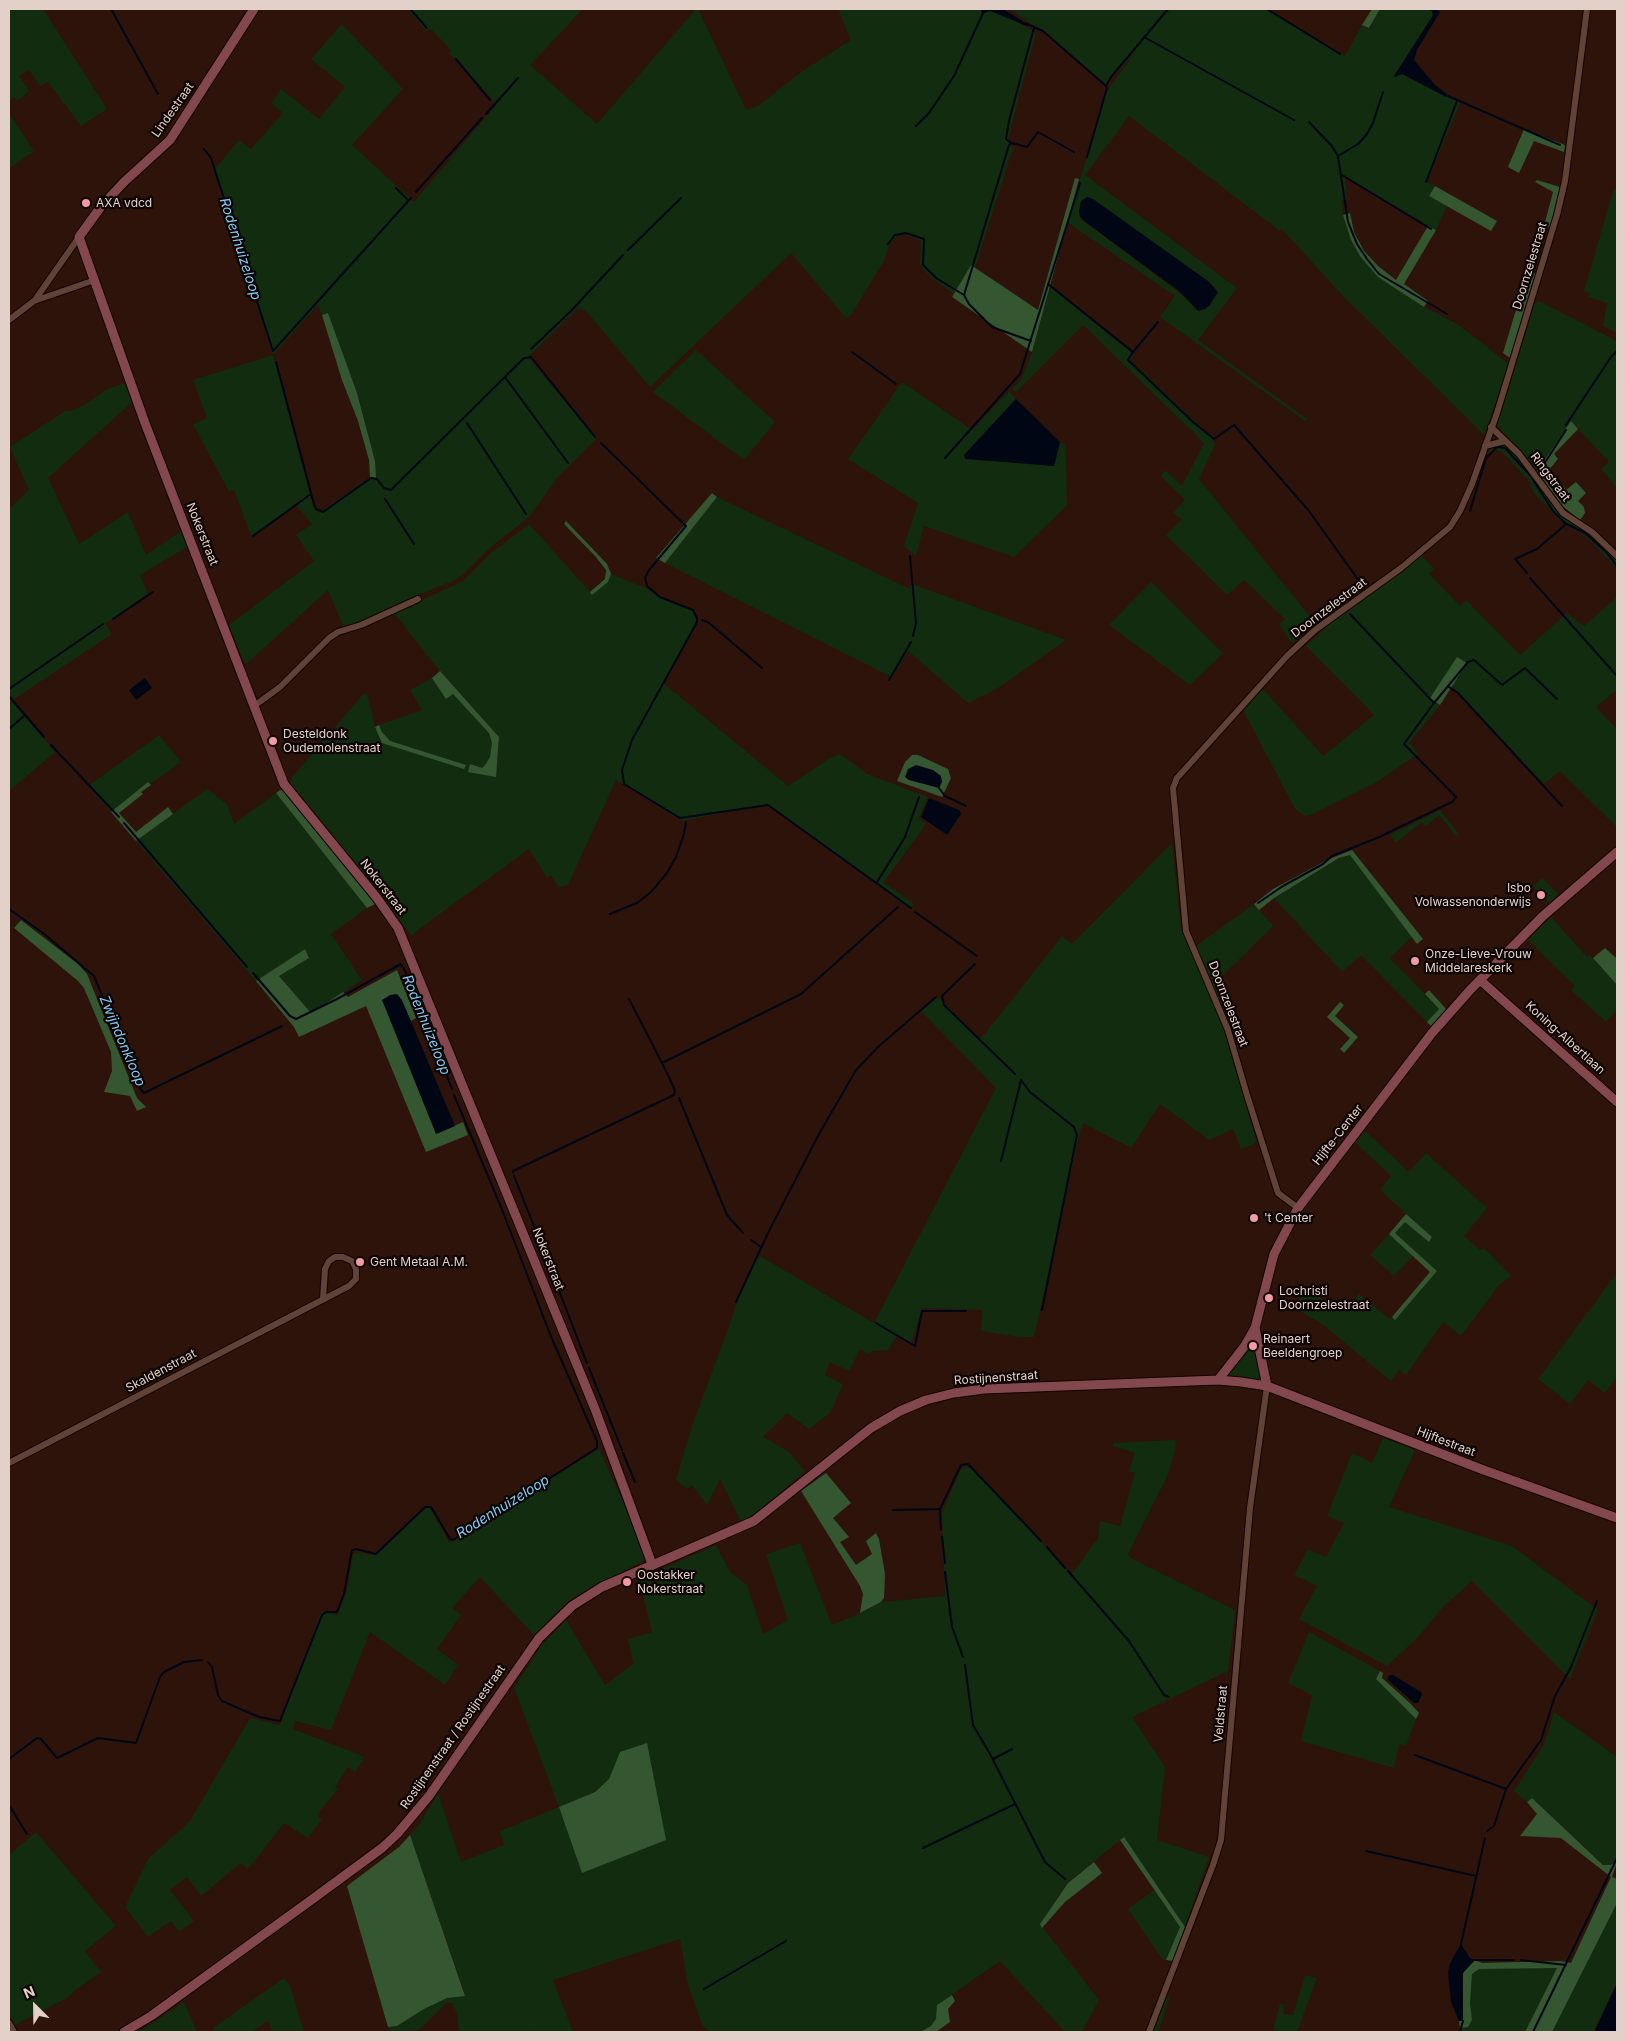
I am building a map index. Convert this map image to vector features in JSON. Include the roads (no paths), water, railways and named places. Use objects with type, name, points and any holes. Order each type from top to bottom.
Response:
[{"type":"street","name":"Lindestraat","points":[[79,237],[100,208],[124,182],[170,140],[230,50],[254,9]]},
{"type":"street","name":"Doornzelestraat","points":[[1298,1208],[1278,1194],[1228,1030],[1186,931],[1182,910],[1172,788],[1177,778],[1287,656],[1315,630],[1401,568],[1450,527],[1460,511],[1472,484],[1485,446],[1545,258],[1565,181],[1587,9]]},
{"type":"street","name":"Nokerstraat","points":[[79,237],[145,423],[284,784],[377,898],[398,928],[595,1409],[652,1564]]},
{"type":"street","points":[[9,320],[34,301],[79,237]]},
{"type":"street","points":[[34,301],[95,280]]},
{"type":"street","name":"Ringstraat","points":[[1491,427],[1530,468],[1563,513],[1592,532],[1617,556]]},
{"type":"street","points":[[1485,446],[1505,441]]},
{"type":"street","points":[[254,706],[280,687],[329,638],[338,632],[361,626],[418,599]]},
{"type":"street","name":"Hijfte-Center","points":[[1218,1380],[1244,1347],[1255,1328],[1274,1254],[1298,1208],[1432,1033],[1480,980],[1543,916],[1617,852]]},
{"type":"street","name":"Koning-Albertlaan","points":[[1480,980],[1617,1102]]},
{"type":"street","name":"Skaldenstraat","points":[[9,1464],[349,1286],[356,1279],[356,1269],[352,1260],[335,1257],[329,1261],[325,1269],[323,1299]]},
{"type":"street","name":"Hijfte-Center","points":[[1255,1328],[1266,1386]]},
{"type":"street","name":"Rostijnenstraat","points":[[682,1552],[754,1521],[871,1428],[900,1411],[926,1400],[954,1392],[1218,1380],[1266,1386]]},
{"type":"street","name":"Hijftestraat","points":[[1266,1386],[1482,1469],[1617,1518]]},
{"type":"street","name":"Veldstraat","points":[[1148,2032],[1221,1840],[1250,1508],[1266,1386]]},
{"type":"street","name":"Rostijnenstraat / Rostijnestraat","points":[[124,2032],[151,2016],[382,1848],[411,1819],[521,1663],[550,1626],[582,1599],[602,1587],[682,1552]]},
{"type":"street","points":[[9,2023],[14,2032]]},
{"type":"waterway","name":"Rodenhuizeloop","points":[[111,9],[158,94]]},
{"type":"waterway","points":[[410,9],[427,28]]},
{"type":"waterway","points":[[916,126],[929,113],[954,76],[985,9]]},
{"type":"waterway","points":[[1001,9],[1021,21]]},
{"type":"waterway","points":[[1025,23],[1043,31],[1106,86],[1111,77],[1168,9]]},
{"type":"waterway","points":[[1267,9],[1340,54]]},
{"type":"waterway","points":[[964,295],[1011,143],[1006,139],[1009,121],[1034,28]]},
{"type":"waterway","points":[[1144,37],[1294,120]]},
{"type":"waterway","points":[[456,59],[490,100]]},
{"type":"waterway","points":[[486,114],[518,78]]},
{"type":"waterway","points":[[1087,157],[1106,86]]},
{"type":"waterway","points":[[1338,156],[1358,144],[1367,134],[1373,123],[1383,92]]},
{"type":"waterway","points":[[1448,96],[1560,145]]},
{"type":"waterway","points":[[1426,182],[1457,101]]},
{"type":"waterway","points":[[416,192],[482,118]]},
{"type":"waterway","points":[[1309,122],[1331,145],[1338,156],[1348,222],[1357,244],[1367,259],[1379,274],[1447,314]]},
{"type":"waterway","points":[[1012,143],[1027,147],[1038,132],[1074,152]]},
{"type":"waterway","name":"Rodenhuizeloop","points":[[204,149],[211,158],[273,351],[411,198]]},
{"type":"waterway","points":[[1342,175],[1431,229]]},
{"type":"waterway","points":[[945,458],[1020,374],[1080,183]]},
{"type":"waterway","points":[[396,188],[408,200]]},
{"type":"waterway","points":[[628,250],[681,198]]},
{"type":"waterway","points":[[888,244],[895,235],[906,233],[924,239],[923,265],[936,278],[964,295],[969,304],[992,327],[1031,341]]},
{"type":"waterway","points":[[531,349],[571,311],[623,255]]},
{"type":"waterway","points":[[1048,284],[1133,352],[1158,322]]},
{"type":"waterway","points":[[1566,425],[1611,357],[1617,351]]},
{"type":"waterway","points":[[852,352],[896,384]]},
{"type":"waterway","points":[[1133,352],[1128,360],[1193,422],[1214,439],[1234,425],[1309,511],[1362,585]]},
{"type":"waterway","points":[[276,362],[314,504],[316,509],[323,512],[371,478],[377,479],[384,488],[391,490],[524,358],[531,357],[595,437]]},
{"type":"waterway","points":[[505,377],[568,463]]},
{"type":"waterway","points":[[467,423],[526,514]]},
{"type":"waterway","points":[[1538,465],[1544,464],[1566,430]]},
{"type":"waterway","points":[[601,443],[686,526],[649,570],[645,578],[647,586],[660,597],[693,610],[697,618],[697,622],[632,740],[622,770],[624,784],[680,818],[768,805],[911,908]]},
{"type":"waterway","points":[[1470,511],[1486,458],[1497,447],[1505,448],[1530,475],[1553,511],[1565,523],[1585,533],[1606,552],[1617,566]]},
{"type":"waterway","name":"Rodenhuizeloop","points":[[253,536],[311,494]]},
{"type":"waterway","points":[[385,499],[414,544]]},
{"type":"waterway","points":[[1527,573],[1515,559],[1537,549],[1565,525]]},
{"type":"waterway","points":[[910,556],[916,623],[913,636]]},
{"type":"waterway","points":[[1530,578],[1617,676]]},
{"type":"waterway","name":"Rodenhuizeloop","points":[[113,619],[153,592]]},
{"type":"waterway","points":[[1258,903],[1283,886],[1323,864],[1332,856],[1377,838],[1452,802],[1456,797],[1404,744],[1434,703],[1350,614]]},
{"type":"waterway","points":[[702,620],[708,622],[762,668]]},
{"type":"waterway","name":"Rodenhuizeloop","points":[[9,689],[103,624]]},
{"type":"waterway","points":[[889,680],[911,642]]},
{"type":"waterway","points":[[1434,703],[1468,662],[1474,660],[1502,685],[1525,668],[1557,699]]},
{"type":"waterway","points":[[1449,687],[1458,693],[1562,806]]},
{"type":"waterway","name":"Rodenhuizeloop","points":[[9,696],[44,737]]},
{"type":"waterway","points":[[9,729],[24,716]]},
{"type":"waterway","name":"Rodenhuizeloop","points":[[51,745],[119,817]]},
{"type":"waterway","points":[[939,788],[945,796],[966,806]]},
{"type":"waterway","points":[[877,882],[905,837],[919,797]]},
{"type":"waterway","points":[[610,914],[637,903],[651,892],[667,873],[676,857],[686,822]]},
{"type":"waterway","name":"Rodenhuizeloop","points":[[124,823],[247,967]]},
{"type":"waterway","points":[[513,1173],[513,1171],[674,1095],[675,1090],[662,1063],[801,994],[898,907]]},
{"type":"waterway","name":"Zwijndonkloop","points":[[9,909],[43,933],[94,976],[141,1090],[144,1093],[282,1026]]},
{"type":"waterway","points":[[915,912],[977,956]]},
{"type":"waterway","name":"Rodenhuizeloop","points":[[253,973],[290,1016],[296,1019],[401,964],[452,1089]]},
{"type":"waterway","points":[[975,964],[942,996],[944,1005],[1015,1074]]},
{"type":"waterway","points":[[736,1302],[769,1231],[819,1134],[856,1070],[879,1046],[936,997]]},
{"type":"waterway","points":[[629,999],[662,1063]]},
{"type":"waterway","points":[[1021,1080],[1030,1092],[1074,1127],[1077,1135],[1042,1310]]},
{"type":"waterway","points":[[1001,1161],[1021,1080]]},
{"type":"waterway","name":"Rodenhuizeloop","points":[[208,1662],[212,1667],[218,1695],[222,1701],[259,1717],[280,1721],[322,1615],[326,1612],[337,1612],[344,1594],[352,1550],[356,1549],[376,1554],[425,1507],[431,1507],[450,1539],[453,1540],[597,1448],[597,1441],[552,1339],[501,1207],[454,1095]]},
{"type":"waterway","points":[[679,1098],[727,1215],[743,1233]]},
{"type":"waterway","points":[[514,1176],[552,1271]]},
{"type":"waterway","points":[[751,1240],[761,1247]]},
{"type":"waterway","points":[[553,1275],[587,1363]]},
{"type":"waterway","points":[[876,1323],[915,1346],[922,1311],[966,1311]]},
{"type":"waterway","points":[[589,1368],[622,1450]]},
{"type":"waterway","points":[[623,1453],[635,1482]]},
{"type":"waterway","points":[[941,1530],[940,1509],[961,1465],[968,1464],[1041,1541]]},
{"type":"waterway","points":[[893,1510],[940,1509]]},
{"type":"waterway","points":[[942,1537],[945,1563]]},
{"type":"waterway","points":[[1047,1547],[1065,1568]]},
{"type":"waterway","points":[[1068,1571],[1129,1641],[1164,1695],[1169,1697]]},
{"type":"waterway","points":[[945,1572],[952,1627],[963,1657]]},
{"type":"waterway","points":[[1487,1831],[1494,1826],[1506,1789],[1541,1740],[1555,1696],[1571,1667],[1597,1601]]},
{"type":"waterway","name":"Rodenhuizeloop","points":[[9,1759],[37,1738],[41,1739],[57,1758],[98,1738],[136,1743],[160,1677],[164,1672],[184,1662],[202,1660]]},
{"type":"waterway","points":[[965,1665],[973,1725],[990,1754],[1045,1862],[1065,1879]]},
{"type":"waterway","points":[[993,1759],[1012,1749]]},
{"type":"waterway","points":[[1415,1755],[1506,1789]]},
{"type":"waterway","points":[[923,1848],[1015,1804]]},
{"type":"waterway","name":"Rodenhuizeloop","points":[[9,1805],[27,1834]]},
{"type":"waterway","points":[[1461,1944],[1485,1838]]},
{"type":"waterway","points":[[1366,1851],[1476,1876]]},
{"type":"waterway","points":[[1533,2032],[1617,1858]]},
{"type":"waterway","points":[[704,1989],[786,1941]]},
{"type":"waterway","points":[[1475,1960],[1514,1960]]},
{"type":"waterway","points":[[1521,1960],[1566,1965]]},
{"type":"waterway","points":[[1460,2032],[1463,2021]]},
{"type":"place","name":"AXA vdcd","points":[[86,203]]},
{"type":"place","name":"Desteldonk Oudemolenstraat","points":[[273,741]]},
{"type":"place","name":"Isbo Volwassenonderwijs","points":[[1541,895]]},
{"type":"place","name":"Onze-Lieve-Vrouw Middelareskerk","points":[[1415,961]]},
{"type":"place","name":"'t Center","points":[[1254,1218]]},
{"type":"place","name":"Gent Metaal A.M.","points":[[360,1262]]},
{"type":"place","name":"Lochristi Doornzelestraat","points":[[1269,1298]]},
{"type":"place","name":"Reinaert Beeldengroep","points":[[1253,1346]]},
{"type":"place","name":"Oostakker Nokerstraat","points":[[627,1582]]}]
